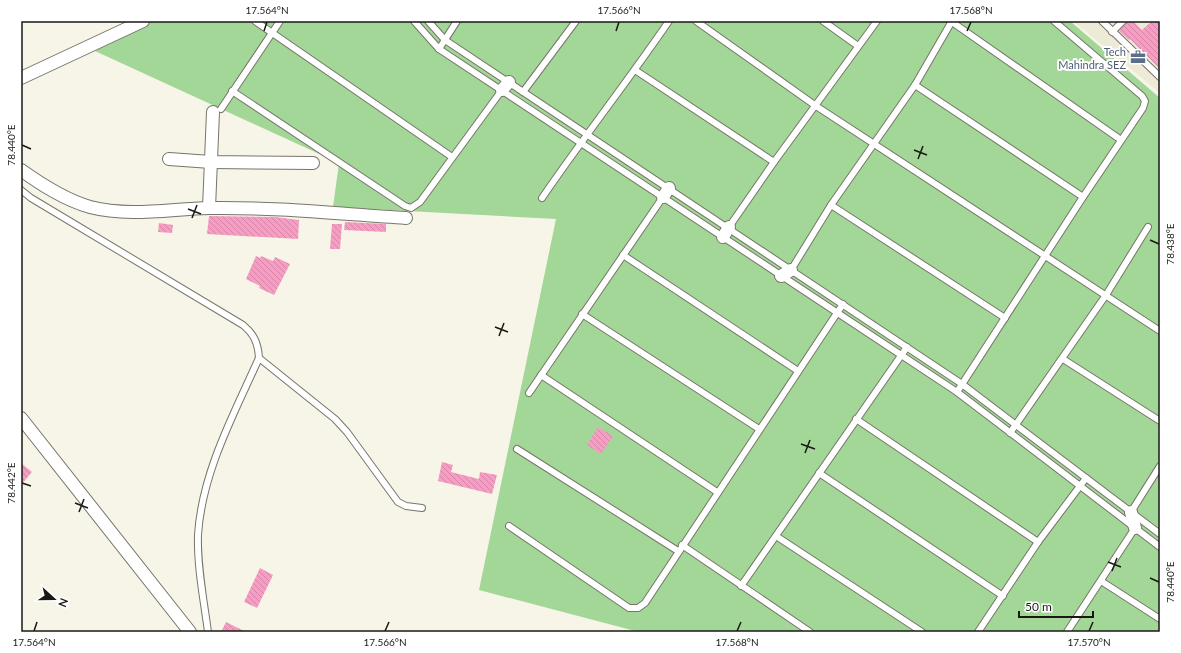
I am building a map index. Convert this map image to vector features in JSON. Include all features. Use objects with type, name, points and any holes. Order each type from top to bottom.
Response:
[{"type":"street","points":[[21,78],[143,21]]},
{"type":"street","points":[[209,208],[211,162],[217,110]]},
{"type":"street","points":[[169,159],[211,162],[313,163]]},
{"type":"street","points":[[21,170],[47,188],[90,207],[134,212],[209,208],[406,218]]},
{"type":"street","points":[[21,418],[190,632]]},
{"type":"street","points":[[1131,512],[1135,528]]},
{"type":"lane","points":[[255,21],[271,34],[452,157]]},
{"type":"lane","points":[[217,110],[232,91],[280,21]]},
{"type":"lane","points":[[414,21],[439,49],[505,86],[524,92],[586,134],[666,192],[786,273],[838,313],[957,392],[1160,547]]},
{"type":"lane","points":[[428,21],[445,40],[580,142],[666,192],[786,273],[843,304],[962,384],[1160,534]]},
{"type":"lane","points":[[439,49],[457,21]]},
{"type":"lane","points":[[524,92],[576,21]]},
{"type":"lane","points":[[542,198],[580,142],[635,70],[669,21]]},
{"type":"lane","points":[[696,21],[816,106],[1160,331]]},
{"type":"lane","points":[[823,21],[858,46]]},
{"type":"lane","points":[[726,232],[774,162],[877,21]]},
{"type":"lane","points":[[957,392],[1083,197],[1143,108],[1145,101],[1142,96],[1054,21]]},
{"type":"lane","points":[[1102,21],[1160,77]]},
{"type":"lane","points":[[1112,32],[1123,21]]},
{"type":"lane","points":[[786,273],[830,205],[915,85],[952,22],[1121,140]]},
{"type":"lane","points":[[635,70],[774,162]]},
{"type":"lane","points":[[915,85],[1083,197]]},
{"type":"lane","points":[[232,91],[405,206],[411,208],[420,202],[505,86]]},
{"type":"lane","points":[[21,190],[31,198],[243,325],[252,333],[258,346],[259,358],[212,463],[202,510],[198,535],[199,560],[208,632]]},
{"type":"lane","points":[[529,393],[666,192]]},
{"type":"lane","points":[[830,205],[1004,318]]},
{"type":"lane","points":[[1010,433],[1063,359],[1106,295],[1148,227]]},
{"type":"lane","points":[[624,255],[798,371]]},
{"type":"lane","points":[[509,526],[629,608],[638,608],[645,603],[717,492],[843,304]]},
{"type":"lane","points":[[582,314],[759,430]]},
{"type":"lane","points":[[741,586],[907,347]]},
{"type":"lane","points":[[259,358],[335,419],[347,432],[398,502],[406,506],[422,508]]},
{"type":"lane","points":[[1063,359],[1160,421]]},
{"type":"lane","points":[[541,375],[717,492]]},
{"type":"lane","points":[[856,419],[1038,542]]},
{"type":"lane","points":[[517,449],[678,552]]},
{"type":"lane","points":[[1131,512],[1160,466]]},
{"type":"lane","points":[[819,474],[1003,596]]},
{"type":"lane","points":[[978,632],[1038,542],[1086,478]]},
{"type":"lane","points":[[1067,632],[1135,528]]},
{"type":"lane","points":[[776,536],[922,632]]},
{"type":"lane","points":[[682,545],[810,632]]},
{"type":"lane","points":[[1101,581],[1160,619]]},
{"type":"shaded area","name":"Tech Mahindra SEZ","points":[[1073,21],[1160,21],[1160,93]]},
{"type":"green space","points":[[146,21],[1070,21],[1160,98],[1160,632],[639,632],[479,590],[556,219],[333,207],[339,163],[95,51]]},
{"type":"building","points":[[1127,21],[1133,21],[1142,30],[1152,21],[1160,21],[1160,69],[1130,39],[1129,40],[1119,31]]},
{"type":"building","points":[[209,216],[275,217],[299,220],[298,239],[207,234]]},
{"type":"building","points":[[345,222],[386,224],[386,232],[344,230]]},
{"type":"building","points":[[159,223],[173,225],[172,233],[158,232]]},
{"type":"building","points":[[332,224],[342,224],[340,249],[330,249]]},
{"type":"building","points":[[256,256],[260,258],[261,256],[273,261],[275,257],[290,264],[274,295],[259,288],[260,286],[246,279]]},
{"type":"building","points":[[598,427],[613,436],[601,454],[587,445]]},
{"type":"building","points":[[442,462],[453,465],[451,472],[479,479],[480,472],[497,475],[492,494],[438,481]]},
{"type":"building","points":[[21,463],[32,472],[21,485]]},
{"type":"building","points":[[260,568],[273,575],[257,608],[244,602]]},
{"type":"building","points":[[226,622],[246,632],[221,632]]},
{"type":"place","name":"Tech Mahindra SEZ","points":[[1138,57]]}]
